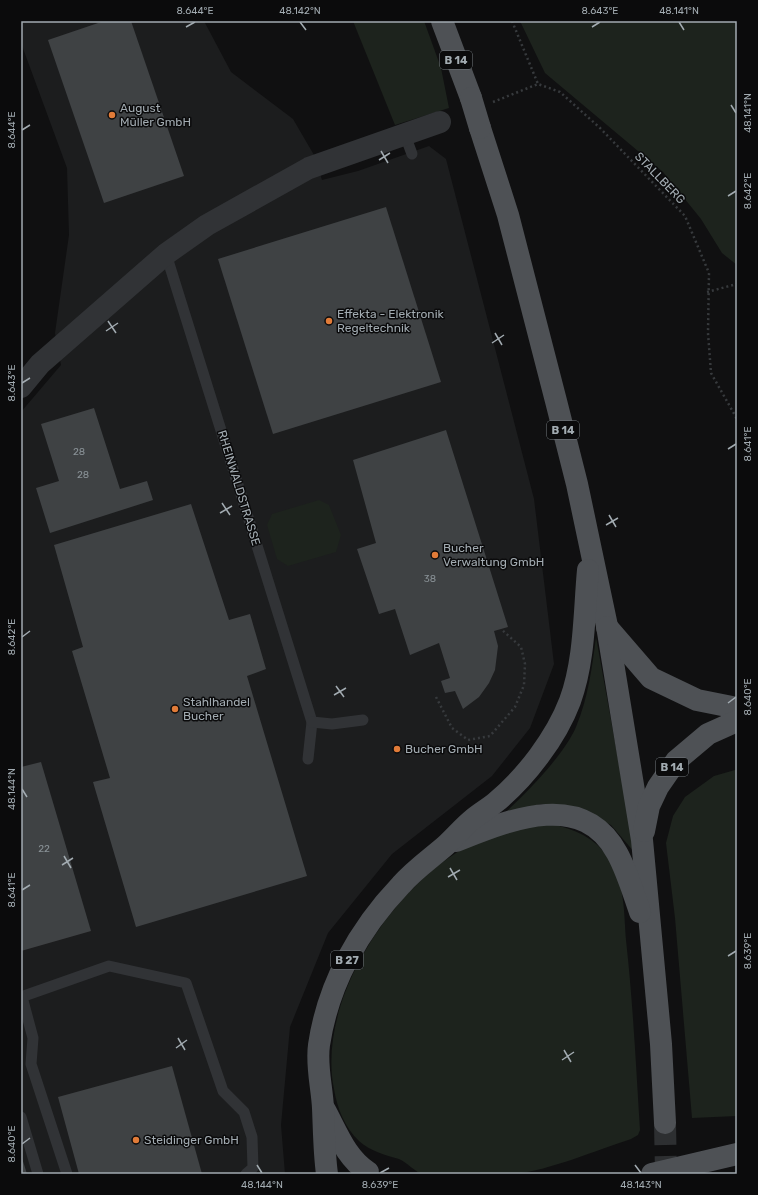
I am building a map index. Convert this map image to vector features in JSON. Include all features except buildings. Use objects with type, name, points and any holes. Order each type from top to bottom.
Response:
[{"type":"main road","name":"B 14","points":[[442,21],[480,101],[480,128],[508,215],[577,484],[607,626],[642,840],[661,1044],[665,1123]]},
{"type":"main road","points":[[446,845],[473,819],[496,802],[524,774],[545,746],[570,701],[581,658],[590,548]]},
{"type":"main road","name":"B 14","points":[[607,626],[651,678],[697,700],[737,708]]},
{"type":"main road","name":"B 14","points":[[642,840],[649,806],[658,786],[676,762],[708,734],[737,721]]},
{"type":"main road","name":"B 27","points":[[369,1173],[359,1166],[347,1152],[323,1107],[318,1069],[319,1046],[332,991],[359,937],[381,907],[417,869],[446,845],[500,824],[538,814],[577,818],[604,836],[616,851],[626,872],[654,959]]},
{"type":"main road","points":[[323,1107],[324,1146],[327,1174]]},
{"type":"main road","points":[[652,1174],[737,1154]]},
{"type":"street","points":[[21,387],[40,364],[166,254],[208,225],[309,168],[408,144],[440,122]]},
{"type":"lane","name":"RHEINWALDSTRASSE","points":[[166,254],[312,722]]},
{"type":"lane","points":[[308,759],[312,722],[332,724],[364,720]]},
{"type":"lane","points":[[67,1174],[31,1064],[33,1038],[21,997],[109,966],[186,983],[223,1091],[244,1112],[252,1137],[253,1168],[246,1174]]},
{"type":"lane","points":[[21,1116],[38,1174]]},
{"type":"path","points":[[480,101],[538,84],[512,21]]},
{"type":"path","name":"STALLBERG","points":[[538,84],[560,92],[605,134],[685,216],[708,273],[707,292],[711,373],[737,419]]},
{"type":"path","points":[[707,292],[737,284]]},
{"type":"path","points":[[436,697],[452,728],[468,740],[490,736],[514,707],[524,685],[525,664],[520,647],[501,629]]},
{"type":"shaded area","points":[[21,21],[204,21],[231,72],[293,119],[314,155],[322,180],[358,171],[429,146],[446,159],[534,499],[554,664],[530,728],[492,776],[392,854],[328,933],[290,1027],[281,1125],[285,1174],[21,1174],[21,412],[61,365],[55,333],[69,235],[67,168],[21,43]]},
{"type":"shaded area","points":[[353,21],[424,21],[441,68],[449,108],[395,125]]},
{"type":"shaded area","points":[[520,21],[737,21],[737,265],[722,253],[701,219],[663,172],[545,73]]},
{"type":"shaded area","points":[[319,500],[329,505],[341,535],[336,552],[288,566],[277,559],[267,525],[272,514]]},
{"type":"shaded area","points":[[596,637],[635,853],[611,825],[579,811],[541,804],[506,812],[545,772],[563,749],[576,727],[587,694]]},
{"type":"shaded area","points":[[735,770],[737,771],[737,1116],[692,1118],[675,918],[666,843],[673,816],[685,797],[714,776]]},
{"type":"shaded area","points":[[527,825],[556,825],[580,833],[600,847],[610,861],[619,879],[624,910],[640,1130],[638,1135],[631,1139],[558,1164],[529,1172],[502,1175],[433,1175],[421,1173],[414,1170],[402,1160],[378,1152],[359,1141],[346,1124],[337,1103],[334,1089],[332,1055],[337,1020],[349,984],[366,950],[388,917],[413,888],[440,864],[468,846],[503,832]]},
{"type":"tunnel","points":[[665,1123],[666,1174]]},
{"type":"place","name":"August Müller GmbH","points":[[112,115]]},
{"type":"place","name":"Effekta - Elektronik Regeltechnik","points":[[329,321]]},
{"type":"place","name":"Bucher Verwaltung GmbH","points":[[435,555]]},
{"type":"place","name":"Stahlhandel Bucher","points":[[175,709]]},
{"type":"place","name":"Bucher GmbH","points":[[397,749]]},
{"type":"place","name":"Steidinger GmbH","points":[[136,1140]]}]
